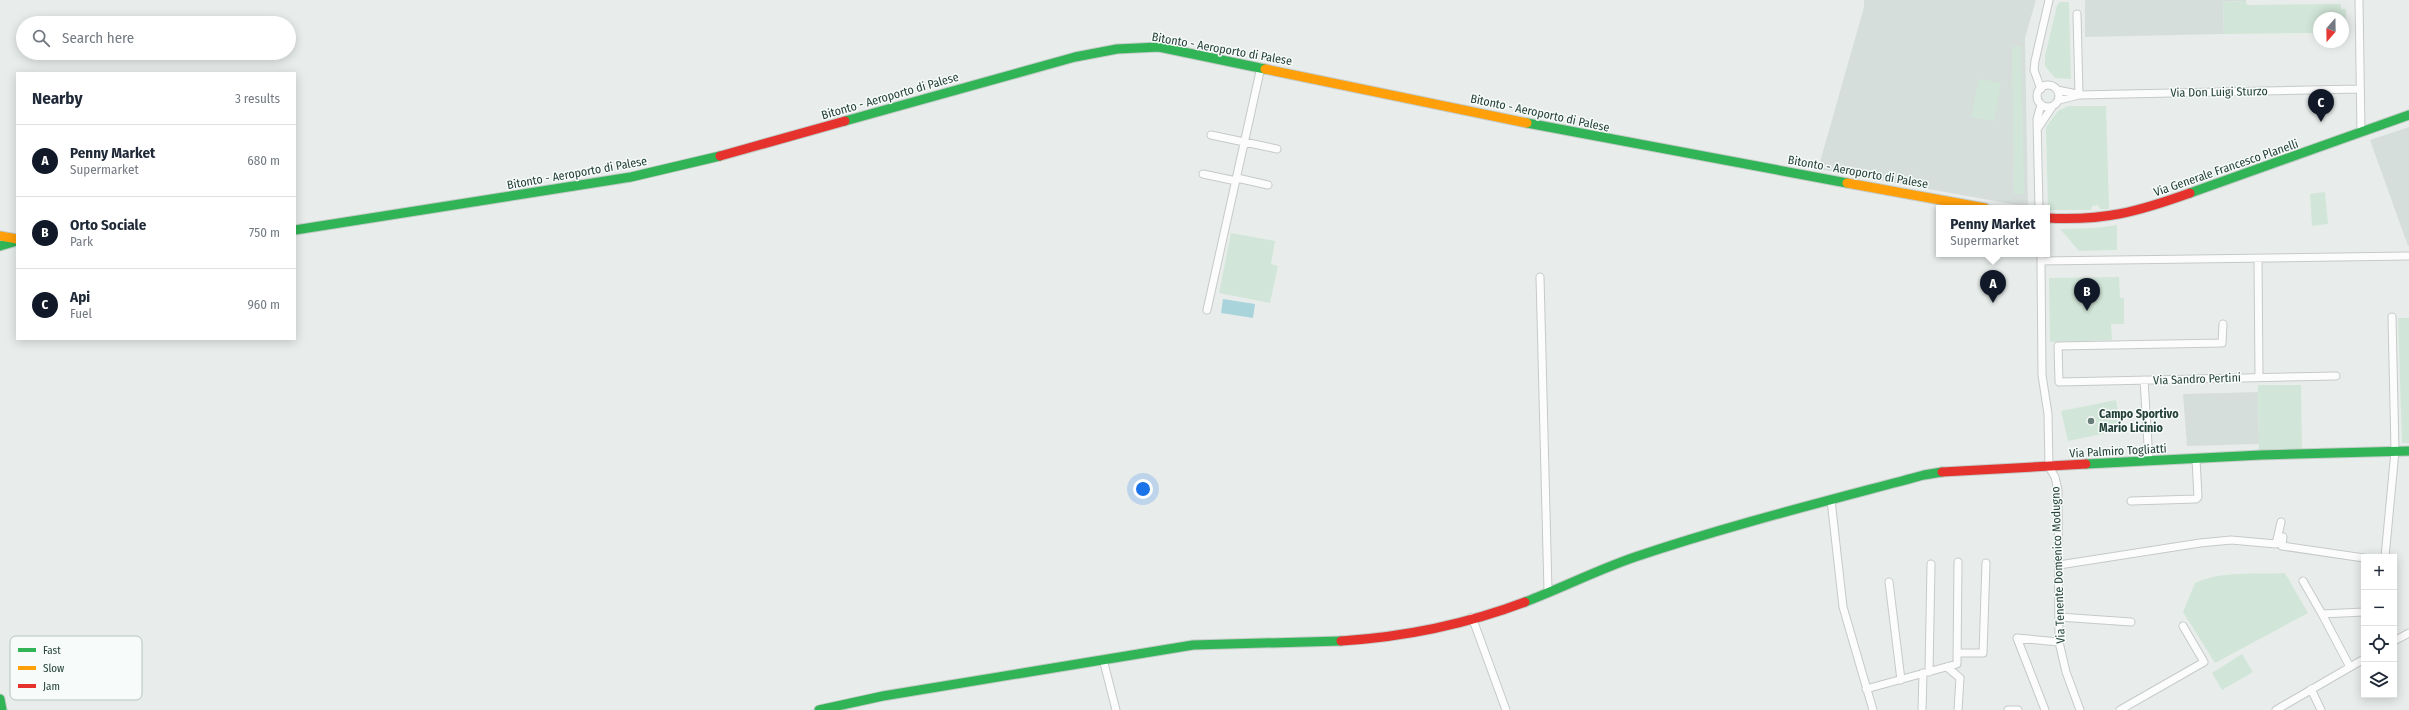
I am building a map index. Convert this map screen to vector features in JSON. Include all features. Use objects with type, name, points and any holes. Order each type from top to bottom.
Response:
[{"type":"street","points":[[2039,205],[2036,131],[2037,119],[2041,105],[2038,98],[2041,89],[2034,70],[2049,0]]},
{"type":"street","points":[[2359,0],[2359,90],[2361,132]]},
{"type":"street","points":[[2077,14],[2079,95]]},
{"type":"street","name":"Bitonto - Aeroporto di Palese","points":[[296,230],[600,182],[681,167],[1117,47],[1159,47],[1601,138],[1969,205]]},
{"type":"street","points":[[1207,310],[1261,67]]},
{"type":"street","points":[[2034,70],[2054,88],[2059,100]]},
{"type":"street","points":[[2041,89],[2054,88],[2079,95]]},
{"type":"street","name":"Via Don Luigi Sturzo","points":[[2079,95],[2359,90]]},
{"type":"street","points":[[2036,131],[2042,120],[2059,100],[2079,95]]},
{"type":"street","points":[[2041,105],[2052,107]]},
{"type":"street","name":"Via Generale Francesco Planelli","points":[[2050,218],[2095,219],[2139,211],[2409,116]]},
{"type":"street","points":[[1211,135],[1277,150]]},
{"type":"street","points":[[1203,174],[1268,185]]},
{"type":"street","points":[[0,236],[16,240]]},
{"type":"street","points":[[0,246],[16,240]]},
{"type":"street","points":[[2049,467],[2048,414],[2042,367],[2041,258],[2258,259],[2409,256]]},
{"type":"street","points":[[2258,259],[2259,377]]},
{"type":"street","points":[[1540,277],[1548,591]]},
{"type":"street","points":[[2385,554],[2395,451],[2392,317]]},
{"type":"street","name":"Via Sandro Pertini","points":[[2223,324],[2222,343],[2058,346],[2059,382],[2336,376]]},
{"type":"street","points":[[2144,380],[2149,461]]},
{"type":"street","name":"Via Palmiro Togliatti","points":[[819,710],[883,696],[1193,645],[1236,642],[1319,643],[1379,638],[1472,617],[1520,604],[1595,571],[1675,545],[1924,475],[1945,472],[2149,461],[2409,451]]},
{"type":"street","points":[[2131,501],[2196,499],[2198,497],[2196,459]]},
{"type":"street","name":"Via Tenente Domenico Modugno","points":[[2049,467],[2058,490],[2059,642],[2066,672],[2080,710]]},
{"type":"street","points":[[1831,500],[1843,607],[1873,710]]},
{"type":"street","points":[[2059,565],[2200,543],[2231,540],[2276,544],[2281,522]]},
{"type":"street","points":[[2284,538],[2282,546],[2361,558]]},
{"type":"street","points":[[1866,689],[1957,664],[1958,562]]},
{"type":"street","points":[[1957,652],[1983,653],[1986,563]]},
{"type":"street","points":[[1922,710],[1926,673],[1931,564]]},
{"type":"street","points":[[1889,582],[1901,680]]},
{"type":"street","points":[[2304,582],[2350,667]]},
{"type":"street","points":[[2322,614],[2361,612]]},
{"type":"street","points":[[1472,617],[1506,710]]},
{"type":"street","points":[[2059,617],[2131,622]]},
{"type":"street","points":[[2120,710],[2204,662],[2183,626]]},
{"type":"street","points":[[2397,639],[2409,633]]},
{"type":"street","points":[[2045,710],[2017,638],[2059,642]]},
{"type":"street","points":[[1103,659],[1116,710]]},
{"type":"street","points":[[2276,710],[2361,661]]},
{"type":"street","points":[[1947,667],[1960,678],[1958,710]]},
{"type":"street","points":[[2311,690],[2321,710]]},
{"type":"street","points":[[0,699],[2,710]]},
{"type":"street","points":[[2008,710],[2018,710]]},
{"type":"shaded area","points":[[1864,0],[2036,0],[2025,38],[2028,205],[2017,205],[1818,169],[1864,7]]},
{"type":"shaded area","points":[[2085,0],[2246,1],[2223,2],[2224,34],[2085,37]]},
{"type":"shaded area","points":[[2409,127],[2409,246],[2408,246],[2370,140]]},
{"type":"shaded area","points":[[2258,392],[2259,444],[2187,446],[2183,394]]},
{"type":"green space","points":[[2246,1],[2247,5],[2341,4],[2341,9],[2346,9],[2346,12],[2313,12],[2313,33],[2224,34],[2223,2]]},
{"type":"green space","points":[[2060,2],[2069,2],[2071,79],[2055,78],[2045,66],[2045,56],[2057,5]]},
{"type":"green space","points":[[2021,46],[2024,194],[2014,194],[2012,47]]},
{"type":"green space","points":[[1979,79],[2001,83],[1994,121],[1971,117]]},
{"type":"green space","points":[[2068,106],[2106,106],[2109,209],[2100,209],[2098,205],[2092,206],[2091,210],[2050,210],[2050,205],[2048,205],[2046,127],[2058,111]]},
{"type":"green space","points":[[2325,192],[2328,224],[2312,226],[2310,194]]},
{"type":"green space","points":[[2117,225],[2117,250],[2079,251],[2060,229],[2096,228]]},
{"type":"green space","points":[[1231,233],[1275,241],[1271,264],[1278,266],[1270,303],[1219,293]]},
{"type":"green space","points":[[2119,277],[2120,298],[2124,298],[2124,324],[2111,324],[2112,340],[2050,342],[2049,278]]},
{"type":"green space","points":[[2398,318],[2409,318],[2409,443],[2402,443]]},
{"type":"green space","points":[[2258,385],[2301,385],[2302,450],[2259,450]]},
{"type":"green space","name":"Campo Sportivo Mario Licinio","points":[[2116,400],[2121,430],[2068,441],[2061,411]]},
{"type":"green space","points":[[2285,573],[2308,613],[2215,663],[2183,612],[2195,583],[2217,576]]},
{"type":"green space","points":[[2242,654],[2253,672],[2222,690],[2212,673]]},
{"type":"water","points":[[1223,299],[1255,304],[1253,318],[1221,313]]},
{"type":"traffic: fast","points":[[845,121],[1075,57],[1117,49],[1159,47],[1265,69]]},
{"type":"traffic: fast","points":[[2190,193],[2409,115]]},
{"type":"traffic: fast","points":[[1527,123],[1847,183]]},
{"type":"traffic: fast","points":[[296,230],[631,177],[720,156]]},
{"type":"traffic: fast","points":[[0,246],[16,241]]},
{"type":"traffic: fast","points":[[2086,464],[2261,455],[2409,451]]},
{"type":"traffic: fast","points":[[1525,602],[1621,562],[1671,545],[1815,504],[1924,475],[1942,472]]},
{"type":"traffic: fast","points":[[819,710],[883,696],[1193,645],[1341,641]]},
{"type":"traffic: fast","points":[[0,699],[2,710]]},
{"type":"traffic: slow","points":[[1265,69],[1527,123]]},
{"type":"traffic: slow","points":[[1847,183],[1968,205]]},
{"type":"traffic: slow","points":[[0,236],[16,239]]},
{"type":"traffic: jam","points":[[720,156],[845,121]]},
{"type":"traffic: jam","points":[[2050,218],[2086,218],[2120,214],[2190,193]]},
{"type":"traffic: jam","points":[[1942,472],[2086,464]]},
{"type":"traffic: jam","points":[[1341,641],[1411,633],[1458,623],[1525,602]]},
{"type":"place","name":"Api","points":[[2321,122]]},
{"type":"place","name":"Penny Market","points":[[1993,303]]},
{"type":"place","name":"Orto Sociale","points":[[2087,311]]},
{"type":"place","name":"Campo Sportivo Mario Licinio","points":[[2091,421]]}]
